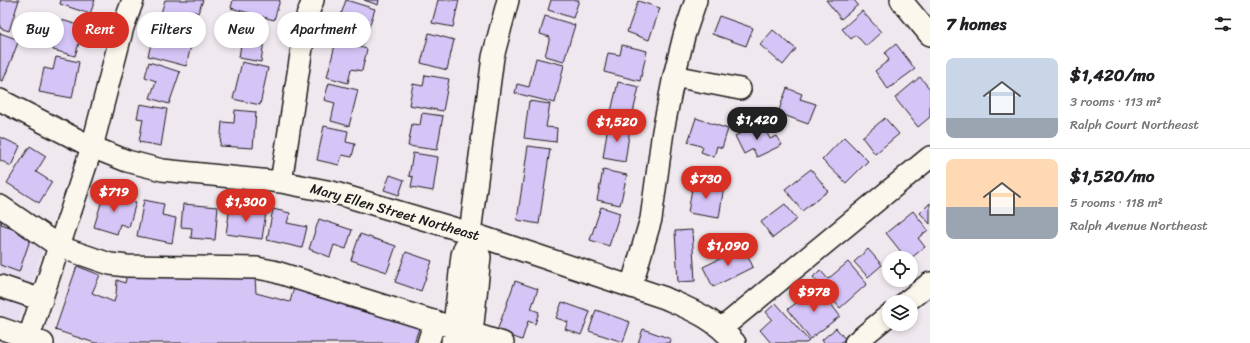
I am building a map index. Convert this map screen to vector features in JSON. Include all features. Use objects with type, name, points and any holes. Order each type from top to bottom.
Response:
[{"type":"street","points":[[0,328],[33,341],[42,300],[92,147],[123,27],[133,0]]},
{"type":"street","points":[[281,182],[307,16],[313,0]]},
{"type":"street","points":[[463,336],[480,257],[470,233],[493,57],[508,0]]},
{"type":"street","points":[[631,287],[651,219],[663,131],[674,76],[684,36],[696,0]]},
{"type":"street","points":[[901,0],[930,35]]},
{"type":"street","points":[[674,76],[740,89]]},
{"type":"street","name":"Mary Ellen Street Northeast","points":[[0,100],[92,147],[127,161],[162,170],[281,182],[332,192],[470,233],[665,298],[695,311],[728,335]]},
{"type":"street","points":[[728,335],[930,157]]},
{"type":"street","points":[[0,206],[60,247],[110,264],[127,266],[256,268],[273,271],[435,321],[463,336],[503,343]]},
{"type":"street","points":[[914,295],[930,282]]},
{"type":"street","points":[[0,286],[42,300]]},
{"type":"street","points":[[428,343],[435,321]]},
{"type":"street","points":[[855,343],[882,321]]},
{"type":"shaded area","points":[[0,199],[49,232],[11,343],[0,343]]},
{"type":"building","points":[[0,0],[19,0],[15,12],[12,12],[12,22],[9,31],[0,28]]},
{"type":"building","points":[[61,0],[95,0],[91,12],[84,12],[60,4]]},
{"type":"building","points":[[165,0],[203,0],[198,12],[188,10],[187,12],[161,12]]},
{"type":"building","points":[[233,0],[280,0],[274,20],[269,19],[269,12],[245,12],[231,8]]},
{"type":"building","points":[[346,0],[375,9],[371,21],[371,12],[342,12]]},
{"type":"building","points":[[364,0],[379,0],[378,5]]},
{"type":"building","points":[[438,0],[459,0],[453,27],[432,23]]},
{"type":"building","points":[[551,0],[579,0],[573,18],[548,10]]},
{"type":"building","points":[[826,0],[854,0],[858,5],[841,19]]},
{"type":"building","points":[[638,1],[660,8],[649,40],[627,32]]},
{"type":"building","points":[[862,11],[881,32],[866,46],[856,35],[851,39],[842,29]]},
{"type":"building","points":[[545,16],[575,25],[564,61],[545,56],[550,37],[540,34]]},
{"type":"building","points":[[719,16],[753,28],[746,46],[712,34]]},
{"type":"building","points":[[64,21],[72,23],[72,48],[77,48],[75,56],[53,50],[54,48],[64,48]]},
{"type":"building","points":[[773,30],[796,49],[783,65],[760,45]]},
{"type":"building","points":[[0,33],[12,37],[12,48],[16,48],[3,81],[0,80]]},
{"type":"building","points":[[429,33],[454,40],[447,70],[421,63]]},
{"type":"building","points":[[896,44],[915,69],[888,89],[875,71],[889,60],[885,53]]},
{"type":"building","points":[[622,45],[647,51],[640,81],[604,72],[608,53],[620,55]]},
{"type":"building","points":[[150,48],[190,48],[186,66],[148,56]]},
{"type":"building","points":[[240,48],[263,48],[261,62],[239,58]]},
{"type":"building","points":[[334,48],[367,49],[362,71],[351,69],[348,83],[327,77]]},
{"type":"building","points":[[56,57],[79,62],[72,98],[39,92],[44,68],[53,70]]},
{"type":"building","points":[[536,58],[564,65],[555,103],[515,93],[517,84],[529,87]]},
{"type":"building","points":[[149,62],[180,72],[169,104],[150,98],[156,81],[145,77]]},
{"type":"building","points":[[242,62],[268,68],[260,105],[233,99]]},
{"type":"building","points":[[425,75],[449,79],[443,111],[409,105],[413,84],[423,86]]},
{"type":"building","points":[[920,77],[930,89],[930,117],[918,127],[895,98]]},
{"type":"building","points":[[618,82],[639,87],[631,121],[610,116]]},
{"type":"building","points":[[329,83],[358,90],[349,126],[331,121],[335,103],[324,100]]},
{"type":"building","points":[[787,88],[802,94],[800,99],[816,104],[808,124],[778,113]]},
{"type":"building","points":[[529,101],[550,104],[546,127],[557,128],[556,142],[524,138]]},
{"type":"building","points":[[140,104],[167,109],[161,146],[139,142],[143,119],[137,118]]},
{"type":"building","points":[[235,110],[256,112],[253,148],[220,146],[222,122],[234,123]]},
{"type":"building","points":[[422,113],[443,116],[437,150],[408,146],[412,124],[420,125]]},
{"type":"building","points":[[696,118],[728,129],[722,148],[717,146],[714,157],[701,152],[703,147],[688,142]]},
{"type":"building","points":[[885,118],[899,134],[875,154],[862,137]]},
{"type":"building","points":[[762,123],[770,139],[777,136],[782,145],[757,157],[753,149],[744,154],[735,136]]},
{"type":"building","points":[[608,125],[630,128],[625,162],[603,158]]},
{"type":"building","points":[[324,126],[348,131],[346,142],[355,144],[352,157],[342,155],[339,165],[317,160]]},
{"type":"building","points":[[0,137],[20,146],[11,166],[0,160]]},
{"type":"building","points":[[844,137],[868,161],[846,183],[822,160]]},
{"type":"building","points":[[30,146],[46,156],[36,172],[52,182],[39,203],[7,183]]},
{"type":"building","points":[[528,146],[550,149],[539,224],[517,220]]},
{"type":"building","points":[[413,153],[438,157],[433,191],[411,187],[413,177],[409,176]]},
{"type":"building","points":[[811,169],[828,191],[802,211],[785,189]]},
{"type":"building","points":[[603,170],[627,175],[620,205],[597,200]]},
{"type":"building","points":[[390,175],[404,180],[399,195],[384,190]]},
{"type":"building","points":[[693,182],[724,186],[719,218],[688,213]]},
{"type":"building","points":[[104,193],[136,202],[129,227],[120,224],[117,234],[94,227]]},
{"type":"building","points":[[144,200],[164,204],[162,215],[176,218],[172,243],[137,236]]},
{"type":"building","points":[[930,203],[930,224],[920,213]]},
{"type":"building","points":[[183,204],[218,207],[215,240],[191,238],[192,228],[181,227]]},
{"type":"building","points":[[785,204],[797,219],[773,238],[761,222]]},
{"type":"building","points":[[230,207],[266,212],[262,239],[226,234]]},
{"type":"building","points":[[601,207],[620,213],[609,246],[590,240]]},
{"type":"building","points":[[0,209],[5,211],[1,224],[32,234],[19,272],[0,265]]},
{"type":"building","points":[[273,209],[290,213],[287,223],[307,227],[302,248],[267,240]]},
{"type":"building","points":[[913,211],[928,230],[918,238],[925,247],[918,252],[918,251],[900,251],[886,233]]},
{"type":"building","points":[[319,219],[352,230],[346,249],[334,245],[330,257],[309,249]]},
{"type":"building","points":[[692,230],[695,281],[678,282],[675,231]]},
{"type":"building","points":[[360,234],[396,246],[387,272],[351,260]]},
{"type":"building","points":[[744,247],[753,267],[713,287],[703,267]]},
{"type":"building","points":[[868,249],[882,265],[868,277],[854,262]]},
{"type":"building","points":[[406,252],[432,261],[421,291],[395,282]]},
{"type":"building","points":[[848,262],[867,284],[840,308],[813,277],[820,270],[828,279]]},
{"type":"building","points":[[77,266],[100,275],[92,293],[114,302],[117,280],[125,283],[127,274],[255,278],[256,293],[290,302],[295,284],[314,289],[313,296],[332,301],[333,295],[348,299],[346,307],[372,314],[374,309],[420,325],[414,343],[95,343],[55,330]]},
{"type":"building","points":[[515,281],[538,289],[531,309],[539,312],[535,324],[528,321],[522,340],[497,331]]},
{"type":"building","points":[[818,287],[840,316],[810,339],[788,309]]},
{"type":"building","points":[[562,302],[590,312],[581,335],[565,329],[568,322],[556,318]]},
{"type":"building","points":[[776,303],[809,341],[806,343],[771,343],[760,330],[772,319],[766,312]]},
{"type":"building","points":[[596,310],[630,322],[623,342],[589,331]]},
{"type":"building","points":[[836,328],[845,339],[840,343],[824,343],[822,340]]},
{"type":"building","points":[[643,329],[671,339],[670,343],[638,343]]}]
